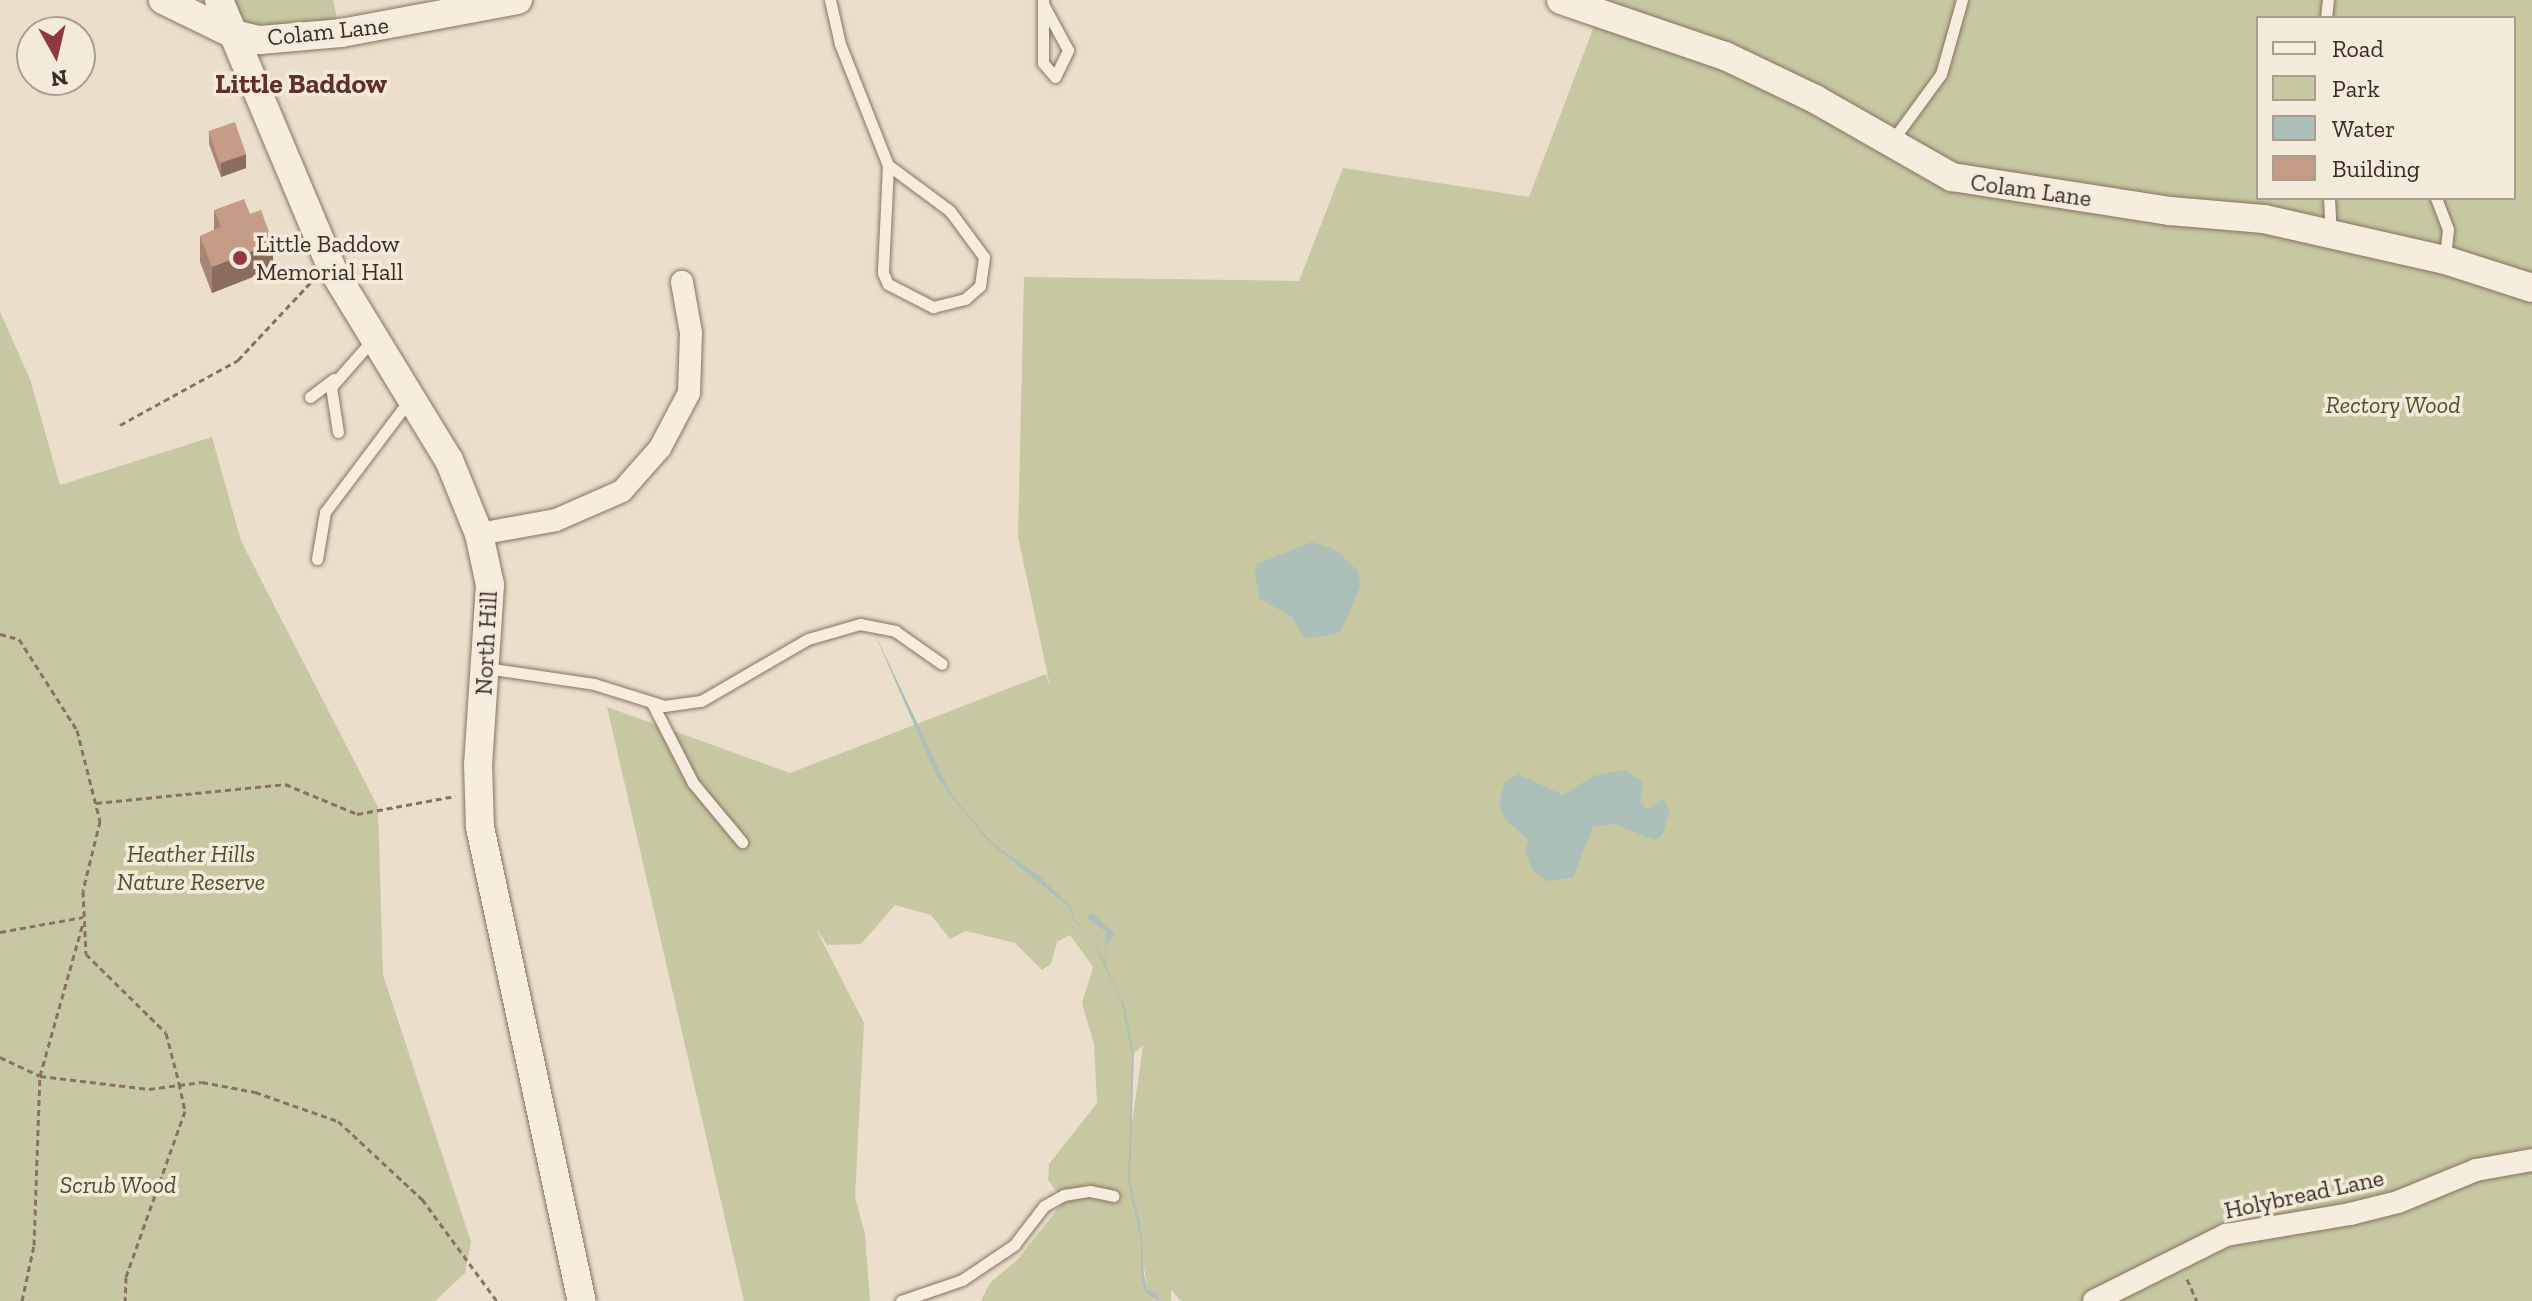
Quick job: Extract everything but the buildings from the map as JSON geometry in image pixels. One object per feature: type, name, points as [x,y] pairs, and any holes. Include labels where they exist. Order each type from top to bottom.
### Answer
[{"type":"street","name":"Colam Lane","points":[[163,0],[198,7],[233,34],[260,40],[341,33],[512,1]]},
{"type":"street","name":"North Hill","points":[[219,0],[331,267],[414,396],[449,460],[479,534],[490,585],[478,792],[489,874],[582,1301]]},
{"type":"street","name":"Colam Lane","points":[[1561,0],[1725,56],[1952,177],[2003,189],[2264,219],[2445,260],[2532,288]]},
{"type":"street","points":[[479,534],[556,520],[622,491],[660,448],[689,393],[691,333],[682,282]]},
{"type":"street","name":"Holybread Lane","points":[[2094,1301],[2226,1235],[2350,1214],[2398,1202],[2476,1170],[2532,1160]]},
{"type":"lane","points":[[830,0],[840,44],[888,165],[883,273],[888,284],[933,307],[965,299],[980,286],[984,257],[950,211],[888,165]]},
{"type":"lane","points":[[1891,142],[1941,74],[1962,0]]},
{"type":"lane","points":[[1043,2],[1068,50],[1055,77],[1043,63],[1043,2]]},
{"type":"lane","points":[[2329,200],[2331,234]]},
{"type":"lane","points":[[2437,200],[2448,229],[2445,260]]},
{"type":"lane","points":[[310,397],[338,377],[374,337]]},
{"type":"lane","points":[[338,377],[329,397],[338,432]]},
{"type":"lane","points":[[317,559],[325,512],[349,474],[414,396]]},
{"type":"lane","points":[[486,668],[594,684],[652,703],[701,701],[808,639],[860,624],[895,631],[942,664]]},
{"type":"lane","points":[[652,703],[693,783],[742,842]]},
{"type":"lane","points":[[901,1301],[962,1280],[1014,1245],[1044,1206],[1064,1195],[1090,1191],[1113,1196]]},
{"type":"path","points":[[120,425],[238,360],[288,304],[331,267]]},
{"type":"path","points":[[0,634],[19,639],[77,730],[100,821],[83,891],[86,954],[166,1033],[185,1111],[126,1277],[125,1301]]},
{"type":"path","points":[[96,803],[285,784],[357,814],[478,792]]},
{"type":"path","points":[[0,932],[84,917]]},
{"type":"path","points":[[22,1301],[34,1245],[40,1076],[84,917]]},
{"type":"path","points":[[0,1057],[40,1076],[149,1089],[179,1083],[255,1092],[338,1121],[422,1199],[497,1301]]},
{"type":"green space","points":[[231,0],[333,0],[338,22],[316,28],[252,26],[239,17]]},
{"type":"green space","name":"Rectory Wood","points":[[1604,0],[2532,0],[2532,1301],[1181,1301],[1171,1290],[1171,1301],[1159,1301],[1158,1293],[1148,1292],[1141,1249],[1146,1294],[1158,1301],[981,1301],[990,1283],[1018,1259],[1064,1201],[1048,1180],[1049,1164],[1097,1103],[1094,1044],[1082,1003],[1093,967],[1070,935],[1057,942],[1051,964],[1042,970],[1015,943],[966,931],[950,939],[931,915],[895,905],[861,944],[827,945],[815,927],[864,1023],[855,1197],[865,1234],[870,1301],[744,1301],[607,707],[790,773],[1046,674],[1050,686],[1018,537],[1024,277],[1299,281],[1343,168],[1529,197]],"holes":[[[1132,1045],[1134,1053],[1143,1046],[1132,1123]]]},
{"type":"green space","name":"Heather Hills Nature Reserve","points":[[0,312],[30,379],[60,485],[212,437],[241,541],[378,807],[383,975],[471,1242],[465,1273],[435,1301],[0,1301]]},
{"type":"water","points":[[1312,542],[1336,550],[1357,570],[1361,585],[1342,629],[1335,635],[1305,638],[1291,616],[1260,599],[1255,574],[1257,564]]},
{"type":"water","points":[[873,630],[951,794],[991,842],[1039,876],[1070,906],[1075,920],[1091,937],[1074,921],[1069,907],[989,842],[950,795],[936,775]]},
{"type":"water","points":[[1624,770],[1643,782],[1640,801],[1647,810],[1663,799],[1670,810],[1662,836],[1655,840],[1614,824],[1593,827],[1573,878],[1547,881],[1533,871],[1525,852],[1528,840],[1505,819],[1499,804],[1504,783],[1518,774],[1563,795],[1593,776]]},
{"type":"water","points":[[1093,913],[1115,934],[1106,946],[1107,968],[1125,1008],[1134,1053],[1130,1181],[1141,1228],[1144,1275],[1148,1291],[1158,1293],[1159,1301],[1146,1294],[1141,1276],[1141,1241],[1128,1181],[1132,1053],[1121,1001],[1091,937],[1105,962],[1106,932],[1086,917]]},
{"type":"place","name":"Little Baddow Memorial Hall","points":[[240,258]]},
{"type":"district","name":"Little Baddow","points":[[301,84]]},
{"type":"park label","name":"Scrub Wood","points":[[118,1185]]}]
